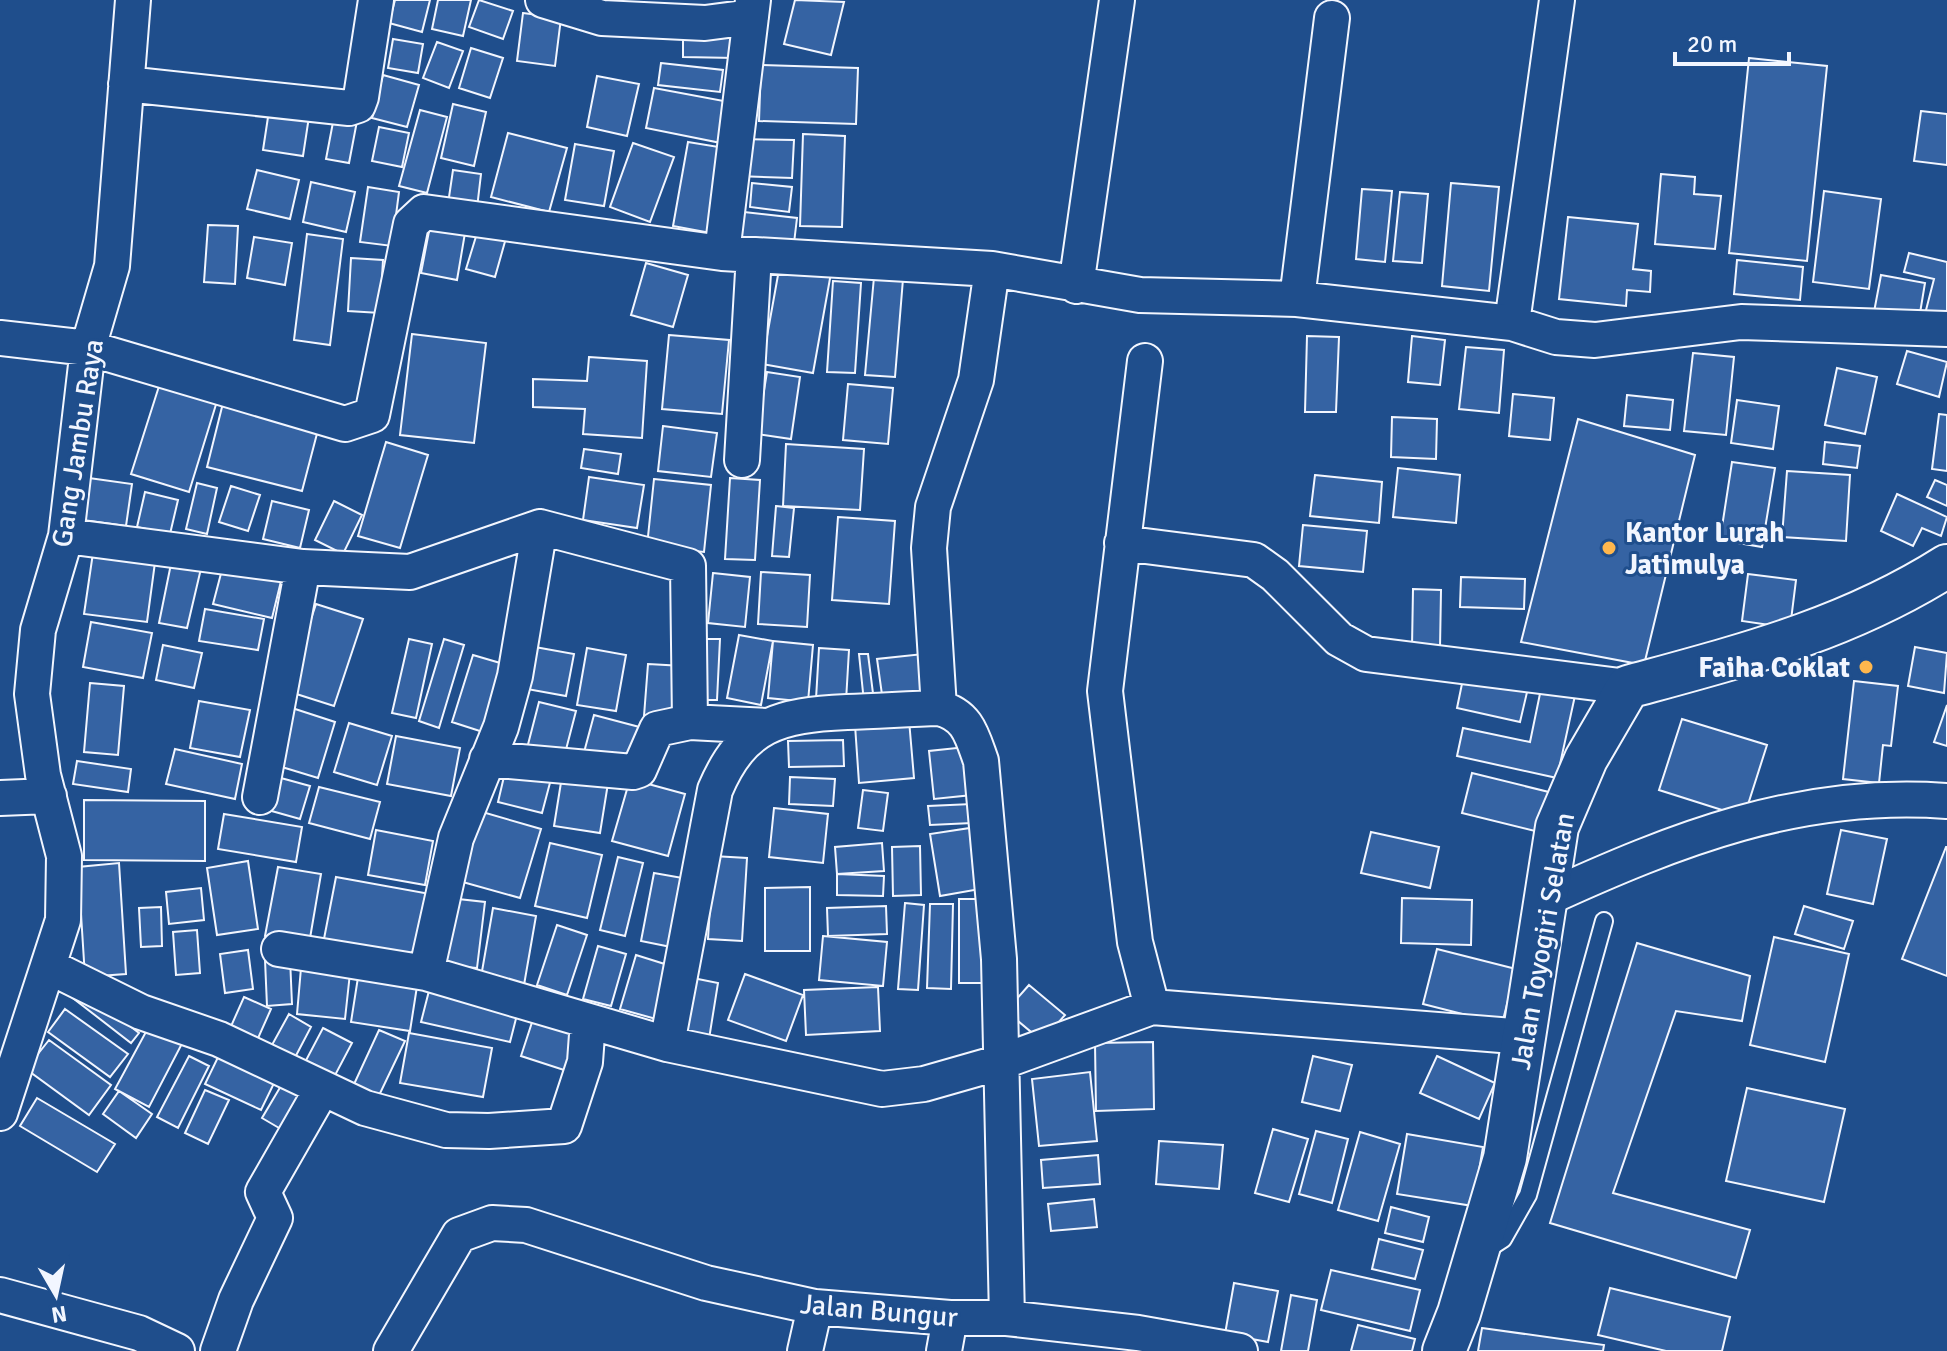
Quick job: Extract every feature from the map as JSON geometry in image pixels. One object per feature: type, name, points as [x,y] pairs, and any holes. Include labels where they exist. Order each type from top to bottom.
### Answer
[{"type":"street","name":"Gang Jambu Raya","points":[[0,1113],[63,920],[64,856],[49,796],[32,694],[38,630],[66,536],[88,348],[112,266],[133,0]]},
{"type":"street","points":[[126,84],[349,108],[358,105],[376,0]]},
{"type":"street","points":[[543,0],[602,18],[705,23],[752,9],[738,254],[742,460]]},
{"type":"street","points":[[1076,286],[1117,0]]},
{"type":"street","points":[[1512,323],[1557,0]]},
{"type":"street","points":[[1297,299],[1332,18]]},
{"type":"street","points":[[0,338],[88,348],[345,424],[372,415],[411,224],[424,212],[738,254],[992,269],[1140,295],[1297,299],[1512,323],[1556,337],[1595,340],[1741,322],[1947,329]]},
{"type":"street","points":[[939,708],[929,548],[933,507],[976,380],[992,269]]},
{"type":"street","points":[[1145,361],[1105,691],[1135,942],[1152,1007]]},
{"type":"street","points":[[66,536],[303,567],[410,572],[540,527],[688,566],[690,722]]},
{"type":"street","points":[[426,973],[456,838],[501,727],[515,676],[540,527]]},
{"type":"street","points":[[1122,543],[1254,560],[1275,575],[1339,639],[1366,654],[1628,687],[1794,641],[1912,588],[1947,566]]},
{"type":"street","points":[[260,797],[303,567]]},
{"type":"street","name":"Jalan Toyogiri Selatan","points":[[1444,1351],[1477,1255],[1505,1158],[1557,827],[1570,790],[1628,687]]},
{"type":"street","points":[[487,759],[633,772],[643,762],[652,733],[690,722],[766,726],[801,714],[939,708],[960,716],[970,730],[981,761],[999,959],[1007,1318]]},
{"type":"street","points":[[667,1044],[715,790],[727,761],[766,726]]},
{"type":"street","points":[[0,798],[49,796]]},
{"type":"street","points":[[1545,899],[1648,851],[1759,817],[1817,804],[1947,801]]},
{"type":"street","points":[[279,949],[426,973],[667,1044],[882,1089],[924,1084],[1001,1062],[1152,1007],[1526,1037]]},
{"type":"street","points":[[48,966],[141,1012],[219,1039],[365,1108],[446,1130],[560,1128],[568,1119],[585,1062],[588,1021]]},
{"type":"street","points":[[218,1351],[236,1300],[275,1218],[263,1192],[322,1089]]},
{"type":"street","name":"Jalan Bungur","points":[[391,1351],[459,1235],[492,1223],[526,1225],[706,1283],[947,1335],[1007,1318],[1138,1333],[1240,1351]]},
{"type":"street","points":[[0,1295],[139,1333],[177,1351]]},
{"type":"street","points":[[805,1351],[815,1307]]},
{"type":"lane","points":[[1477,1255],[1503,1239],[1528,1195],[1604,921]]},
{"type":"building","points":[[395,0],[430,0],[422,32],[389,23]]},
{"type":"building","points":[[438,0],[471,0],[463,36],[432,29]]},
{"type":"building","points":[[479,0],[513,11],[503,39],[469,27]]},
{"type":"building","points":[[795,0],[844,2],[831,55],[784,44]]},
{"type":"building","points":[[523,13],[561,18],[555,66],[517,61]]},
{"type":"building","points":[[683,33],[735,34],[735,58],[683,57]]},
{"type":"building","points":[[393,39],[423,44],[418,73],[388,68]]},
{"type":"building","points":[[437,42],[463,51],[449,88],[423,78]]},
{"type":"building","points":[[471,48],[503,58],[490,98],[459,88]]},
{"type":"building","points":[[1749,58],[1827,66],[1807,261],[1729,253]]},
{"type":"building","points":[[661,63],[723,70],[720,92],[658,85]]},
{"type":"building","points":[[761,65],[858,68],[856,124],[759,121]]},
{"type":"building","points":[[383,75],[419,85],[407,127],[372,118]]},
{"type":"building","points":[[597,76],[639,84],[627,136],[587,127]]},
{"type":"building","points":[[654,88],[729,102],[721,143],[646,128]]},
{"type":"building","points":[[270,104],[310,110],[303,156],[263,150]]},
{"type":"building","points":[[453,104],[486,112],[474,166],[441,158]]},
{"type":"building","points":[[420,110],[447,117],[427,193],[399,186]]},
{"type":"building","points":[[1921,111],[1947,114],[1947,165],[1914,161]]},
{"type":"building","points":[[334,117],[357,121],[349,163],[326,159]]},
{"type":"building","points":[[379,127],[409,133],[402,167],[372,161]]},
{"type":"building","points":[[508,133],[567,148],[549,212],[491,197]]},
{"type":"building","points":[[803,134],[845,136],[842,227],[800,226]]},
{"type":"building","points":[[737,139],[794,140],[792,178],[736,176]]},
{"type":"building","points":[[688,142],[731,149],[716,234],[673,226]]},
{"type":"building","points":[[633,143],[674,157],[650,222],[610,207]]},
{"type":"building","points":[[575,144],[614,151],[604,206],[565,200]]},
{"type":"building","points":[[257,170],[299,180],[290,219],[247,209]]},
{"type":"building","points":[[453,170],[481,174],[477,208],[448,204]]},
{"type":"building","points":[[1661,174],[1695,177],[1694,194],[1721,196],[1715,249],[1655,244]]},
{"type":"building","points":[[311,182],[355,192],[346,232],[303,222]]},
{"type":"building","points":[[752,183],[792,187],[789,212],[750,207]]},
{"type":"building","points":[[1451,183],[1499,187],[1489,291],[1442,286]]},
{"type":"building","points":[[368,187],[399,192],[392,246],[360,242]]},
{"type":"building","points":[[1362,189],[1392,191],[1385,262],[1356,259]]},
{"type":"building","points":[[1824,191],[1881,199],[1869,289],[1813,282]]},
{"type":"building","points":[[1400,192],[1428,194],[1422,263],[1393,261]]},
{"type":"building","points":[[735,211],[797,218],[794,243],[732,237]]},
{"type":"building","points":[[1568,217],[1638,224],[1633,269],[1651,271],[1650,292],[1627,290],[1626,306],[1559,299]]},
{"type":"building","points":[[208,225],[238,226],[235,284],[204,282]]},
{"type":"building","points":[[430,226],[465,233],[457,280],[421,273]]},
{"type":"building","points":[[478,230],[506,238],[495,277],[466,269]]},
{"type":"building","points":[[307,234],[343,239],[330,345],[294,340]]},
{"type":"building","points":[[254,237],[292,243],[285,285],[247,278]]},
{"type":"building","points":[[1909,253],[1947,262],[1947,319],[1925,314],[1934,279],[1904,272]]},
{"type":"building","points":[[351,258],[383,260],[380,313],[348,311]]},
{"type":"building","points":[[1737,260],[1803,267],[1800,300],[1734,294]]},
{"type":"building","points":[[646,263],[688,275],[673,327],[631,315]]},
{"type":"building","points":[[780,264],[831,273],[813,373],[762,364]]},
{"type":"building","points":[[1881,275],[1925,283],[1919,319],[1874,312]]},
{"type":"building","points":[[874,277],[903,279],[895,377],[865,375]]},
{"type":"building","points":[[833,281],[861,283],[855,373],[827,372]]},
{"type":"building","points":[[412,334],[486,343],[474,443],[400,435]]},
{"type":"building","points":[[669,335],[729,340],[722,414],[662,409]]},
{"type":"building","points":[[1307,336],[1339,337],[1336,412],[1305,412]]},
{"type":"building","points":[[1412,336],[1445,340],[1440,385],[1408,382]]},
{"type":"building","points":[[1466,347],[1504,350],[1499,413],[1459,409]]},
{"type":"building","points":[[1907,351],[1947,362],[1939,397],[1897,384]]},
{"type":"building","points":[[1693,353],[1734,357],[1726,435],[1684,431]]},
{"type":"building","points":[[589,357],[647,361],[642,438],[583,434],[585,409],[533,407],[533,379],[587,381]]},
{"type":"building","points":[[1837,368],[1877,377],[1865,434],[1825,425]]},
{"type":"building","points":[[767,372],[800,377],[791,439],[757,434]]},
{"type":"building","points":[[161,380],[218,398],[189,492],[131,474]]},
{"type":"building","points":[[848,384],[893,388],[888,444],[843,440]]},
{"type":"building","points":[[1513,394],[1554,398],[1550,440],[1509,436]]},
{"type":"building","points":[[1627,395],[1673,400],[1670,430],[1624,426]]},
{"type":"building","points":[[1737,400],[1779,406],[1773,449],[1731,443]]},
{"type":"building","points":[[223,403],[319,426],[302,491],[207,467]]},
{"type":"building","points":[[1939,414],[1947,415],[1947,471],[1932,469]]},
{"type":"building","points":[[1392,417],[1437,419],[1436,459],[1391,457]]},
{"type":"building","name":"Kantor Lurah Jatimulya","points":[[1578,419],[1695,455],[1644,665],[1521,642]]},
{"type":"building","points":[[663,426],[717,433],[711,477],[658,471]]},
{"type":"building","points":[[386,442],[428,455],[400,548],[358,536]]},
{"type":"building","points":[[1825,442],[1860,446],[1857,468],[1823,464]]},
{"type":"building","points":[[786,444],[864,449],[860,510],[783,506]]},
{"type":"building","points":[[584,449],[621,454],[618,474],[581,468]]},
{"type":"building","points":[[1732,462],[1775,468],[1762,547],[1720,540]]},
{"type":"building","points":[[1398,468],[1460,475],[1456,523],[1393,517]]},
{"type":"building","points":[[1787,471],[1850,475],[1846,541],[1782,537]]},
{"type":"building","points":[[1315,475],[1382,482],[1379,523],[1310,516]]},
{"type":"building","points":[[589,477],[644,485],[637,528],[583,520]]},
{"type":"building","points":[[89,478],[132,484],[126,526],[83,520]]},
{"type":"building","points":[[730,478],[760,480],[755,560],[725,559]]},
{"type":"building","points":[[654,479],[711,485],[704,552],[647,546]]},
{"type":"building","points":[[1935,480],[1947,485],[1947,506],[1927,497]]},
{"type":"building","points":[[197,483],[217,488],[207,534],[186,529]]},
{"type":"building","points":[[231,486],[260,495],[248,531],[219,522]]},
{"type":"building","points":[[145,492],[178,500],[170,534],[137,527]]},
{"type":"building","points":[[1897,494],[1947,517],[1941,536],[1922,528],[1913,546],[1881,531]]},
{"type":"building","points":[[272,501],[309,510],[300,548],[263,539]]},
{"type":"building","points":[[334,501],[362,515],[343,554],[315,540]]},
{"type":"building","points":[[776,506],[794,508],[789,557],[772,556]]},
{"type":"building","points":[[838,517],[895,521],[889,604],[832,600]]},
{"type":"building","points":[[1303,525],[1367,531],[1363,572],[1299,566]]},
{"type":"building","points":[[94,546],[156,555],[147,622],[84,614]]},
{"type":"building","points":[[173,554],[203,560],[187,628],[159,623]]},
{"type":"building","points":[[224,562],[282,577],[272,618],[213,604]]},
{"type":"building","points":[[761,572],[810,575],[807,627],[758,624]]},
{"type":"building","points":[[713,573],[750,577],[745,627],[708,623]]},
{"type":"building","points":[[1748,574],[1796,580],[1790,628],[1742,621]]},
{"type":"building","points":[[1461,577],[1525,579],[1524,609],[1460,607]]},
{"type":"building","points":[[1413,589],[1441,590],[1440,648],[1412,647]]},
{"type":"building","points":[[316,604],[363,619],[334,706],[287,691]]},
{"type":"building","points":[[205,609],[264,619],[258,650],[199,641]]},
{"type":"building","points":[[91,622],[152,633],[143,678],[83,667]]},
{"type":"building","points":[[739,635],[773,641],[761,705],[727,698]]},
{"type":"building","points":[[409,639],[432,644],[416,718],[392,713]]},
{"type":"building","points":[[444,639],[464,645],[439,728],[419,721]]},
{"type":"building","points":[[700,639],[720,639],[717,700],[698,700]]},
{"type":"building","points":[[773,641],[813,645],[808,702],[768,698]]},
{"type":"building","points":[[163,645],[202,653],[194,688],[156,680]]},
{"type":"building","points":[[535,647],[574,654],[566,696],[527,689]]},
{"type":"building","points":[[1915,647],[1947,653],[1944,693],[1908,686]]},
{"type":"building","points":[[587,648],[626,655],[616,711],[577,705]]},
{"type":"building","points":[[819,648],[849,650],[846,701],[816,699]]},
{"type":"building","points":[[859,654],[868,654],[874,701],[864,702]]},
{"type":"building","points":[[923,654],[928,696],[883,702],[877,659]]},
{"type":"building","points":[[473,655],[507,665],[486,733],[452,722]]},
{"type":"building","points":[[648,664],[683,666],[680,718],[644,716]]},
{"type":"building","points":[[1464,674],[1528,688],[1520,722],[1457,708]]},
{"type":"building","points":[[1854,681],[1898,686],[1891,746],[1883,745],[1879,783],[1843,779]]},
{"type":"building","points":[[90,683],[124,686],[118,755],[84,752]]},
{"type":"building","points":[[1542,684],[1576,691],[1557,778],[1457,756],[1463,728],[1530,742]]},
{"type":"building","points":[[199,701],[250,710],[240,757],[190,748]]},
{"type":"building","points":[[539,702],[576,711],[562,765],[525,756]]},
{"type":"building","points":[[1947,705],[1947,746],[1934,742]]},
{"type":"building","points":[[289,707],[335,722],[318,778],[272,764]]},
{"type":"building","points":[[594,715],[647,729],[635,770],[583,756]]},
{"type":"building","points":[[1682,719],[1767,745],[1744,817],[1659,790]]},
{"type":"building","points":[[909,720],[914,778],[859,783],[855,725]]},
{"type":"building","points":[[349,723],[392,736],[377,785],[334,772]]},
{"type":"building","points":[[396,736],[460,748],[451,796],[387,784]]},
{"type":"building","points":[[843,740],[844,766],[789,767],[788,741]]},
{"type":"building","points":[[966,747],[972,795],[934,799],[929,751]]},
{"type":"building","points":[[175,749],[242,764],[235,799],[166,784]]},
{"type":"building","points":[[77,761],[131,769],[128,792],[73,784]]},
{"type":"building","points":[[506,768],[551,779],[542,813],[498,802]]},
{"type":"building","points":[[563,770],[609,777],[600,833],[554,826]]},
{"type":"building","points":[[1472,773],[1557,794],[1547,834],[1462,813]]},
{"type":"building","points":[[270,775],[310,786],[300,819],[261,808]]},
{"type":"building","points":[[790,777],[835,779],[833,806],[789,804]]},
{"type":"building","points":[[630,779],[685,794],[668,856],[612,841]]},
{"type":"building","points":[[319,787],[380,802],[370,839],[309,823]]},
{"type":"building","points":[[863,790],[888,793],[883,831],[858,828]]},
{"type":"building","points":[[84,800],[205,801],[205,861],[84,860]]},
{"type":"building","points":[[972,804],[972,823],[930,825],[928,806]]},
{"type":"building","points":[[774,808],[828,814],[823,863],[769,857]]},
{"type":"building","points":[[472,809],[541,829],[520,898],[452,879]]},
{"type":"building","points":[[224,814],[302,827],[296,862],[218,849]]},
{"type":"building","points":[[970,828],[980,889],[940,896],[930,834]]},
{"type":"building","points":[[376,830],[433,841],[425,885],[368,875]]},
{"type":"building","points":[[1841,830],[1887,839],[1873,904],[1827,894]]},
{"type":"building","points":[[1371,832],[1439,847],[1430,888],[1361,873]]},
{"type":"building","points":[[550,843],[602,855],[587,918],[535,906]]},
{"type":"building","points":[[882,843],[884,871],[837,874],[835,847]]},
{"type":"building","points":[[920,846],[921,895],[893,896],[892,847]]},
{"type":"building","points":[[1947,847],[1947,976],[1902,959]]},
{"type":"building","points":[[713,856],[747,858],[742,941],[708,939]]},
{"type":"building","points":[[618,857],[643,863],[625,936],[600,930]]},
{"type":"building","points":[[248,861],[258,929],[217,935],[207,868]]},
{"type":"building","points":[[119,863],[126,974],[85,977],[78,867]]},
{"type":"building","points":[[278,867],[321,874],[309,944],[265,936]]},
{"type":"building","points":[[654,873],[694,880],[681,949],[641,941]]},
{"type":"building","points":[[837,874],[884,876],[883,896],[837,895]]},
{"type":"building","points":[[336,877],[430,894],[417,962],[323,944]]},
{"type":"building","points":[[810,887],[810,951],[765,951],[765,888]]},
{"type":"building","points":[[201,888],[204,920],[169,924],[166,892]]},
{"type":"building","points":[[449,898],[485,902],[477,968],[442,965]]},
{"type":"building","points":[[1402,898],[1472,900],[1471,945],[1401,943]]},
{"type":"building","points":[[959,899],[991,899],[991,983],[959,983]]},
{"type":"building","points":[[905,903],[924,905],[918,990],[898,989]]},
{"type":"building","points":[[930,904],[953,904],[951,989],[927,988]]},
{"type":"building","points":[[886,906],[887,934],[828,936],[827,908]]},
{"type":"building","points":[[1804,906],[1853,921],[1844,949],[1795,934]]},
{"type":"building","points":[[161,907],[162,946],[141,947],[139,908]]},
{"type":"building","points":[[493,908],[536,916],[524,985],[481,977]]},
{"type":"building","points":[[557,925],[587,935],[567,995],[537,985]]},
{"type":"building","points":[[197,930],[200,973],[176,975],[173,932]]},
{"type":"building","points":[[823,936],[887,942],[883,986],[819,980]]},
{"type":"building","points":[[1774,937],[1849,954],[1825,1062],[1750,1045]]},
{"type":"building","points":[[1637,943],[1750,976],[1742,1021],[1676,1011],[1613,1193],[1750,1230],[1736,1278],[1550,1223]]},
{"type":"building","points":[[598,946],[626,954],[611,1006],[583,999]]},
{"type":"building","points":[[1437,949],[1516,969],[1502,1024],[1423,1004]]},
{"type":"building","points":[[248,950],[253,989],[225,993],[220,954]]},
{"type":"building","points":[[636,955],[671,966],[656,1019],[620,1009]]},
{"type":"building","points":[[290,958],[292,1004],[267,1006],[265,960]]},
{"type":"building","points":[[301,968],[350,973],[345,1019],[297,1014]]},
{"type":"building","points":[[359,971],[418,980],[410,1031],[351,1022]]},
{"type":"building","points":[[745,974],[803,995],[786,1041],[728,1020]]},
{"type":"building","points":[[688,977],[718,983],[709,1039],[678,1034]]},
{"type":"building","points":[[73,982],[139,1033],[131,1043],[65,992]]},
{"type":"building","points":[[431,983],[520,1003],[510,1042],[421,1022]]},
{"type":"building","points":[[1029,985],[1065,1015],[1042,1041],[1006,1011]]},
{"type":"building","points":[[878,987],[880,1031],[806,1035],[804,990]]},
{"type":"building","points":[[244,997],[271,1009],[255,1045],[228,1033]]},
{"type":"building","points":[[65,1009],[128,1054],[110,1077],[48,1032]]},
{"type":"building","points":[[536,1010],[583,1025],[567,1071],[521,1056]]},
{"type":"building","points":[[289,1014],[311,1027],[290,1067],[267,1054]]},
{"type":"building","points":[[154,1017],[187,1034],[149,1107],[115,1089]]},
{"type":"building","points":[[323,1028],[352,1043],[332,1081],[303,1066]]},
{"type":"building","points":[[379,1030],[405,1041],[374,1106],[349,1095]]},
{"type":"building","points":[[409,1033],[492,1048],[483,1097],[400,1083]]},
{"type":"building","points":[[49,1040],[111,1085],[89,1115],[26,1069]]},
{"type":"building","points":[[1153,1042],[1154,1109],[1096,1111],[1095,1043]]},
{"type":"building","points":[[221,1051],[277,1077],[261,1110],[205,1084]]},
{"type":"building","points":[[189,1056],[209,1066],[178,1128],[157,1117]]},
{"type":"building","points":[[1313,1056],[1352,1065],[1340,1111],[1302,1102]]},
{"type":"building","points":[[1437,1056],[1495,1083],[1479,1119],[1420,1093]]},
{"type":"building","points":[[1090,1072],[1097,1141],[1039,1146],[1032,1079]]},
{"type":"building","points":[[288,1074],[317,1091],[291,1135],[262,1118]]},
{"type":"building","points":[[1747,1088],[1845,1109],[1824,1202],[1726,1181]]},
{"type":"building","points":[[205,1090],[229,1100],[208,1144],[185,1133]]},
{"type":"building","points":[[119,1091],[152,1114],[136,1138],[103,1114]]},
{"type":"building","points":[[37,1098],[115,1144],[97,1172],[20,1126]]},
{"type":"building","points":[[1273,1129],[1308,1139],[1289,1202],[1255,1193]]},
{"type":"building","points":[[1316,1131],[1348,1139],[1332,1203],[1299,1194]]},
{"type":"building","points":[[1360,1132],[1400,1144],[1378,1221],[1338,1210]]},
{"type":"building","points":[[1407,1134],[1483,1147],[1473,1206],[1397,1194]]},
{"type":"building","points":[[1159,1141],[1223,1145],[1219,1189],[1156,1184]]},
{"type":"building","points":[[1098,1155],[1100,1184],[1043,1188],[1041,1160]]},
{"type":"building","points":[[1094,1199],[1097,1227],[1051,1231],[1048,1204]]},
{"type":"building","points":[[1391,1207],[1429,1217],[1423,1242],[1385,1233]]},
{"type":"building","points":[[1379,1239],[1423,1250],[1415,1279],[1372,1269]]},
{"type":"building","points":[[1331,1270],[1420,1290],[1410,1331],[1321,1310]]},
{"type":"building","points":[[1234,1283],[1278,1291],[1268,1342],[1225,1334]]},
{"type":"building","points":[[1610,1288],[1730,1317],[1722,1351],[1666,1351],[1598,1335]]},
{"type":"building","points":[[1291,1295],[1317,1300],[1308,1351],[1281,1351]]},
{"type":"building","points":[[1358,1325],[1415,1339],[1412,1351],[1351,1351]]},
{"type":"building","points":[[1482,1328],[1604,1345],[1603,1351],[1478,1351]]},
{"type":"place","name":"Kantor Lurah Jatimulya","points":[[1609,548]]},
{"type":"place","name":"Faiha Coklat","points":[[1866,667]]}]
